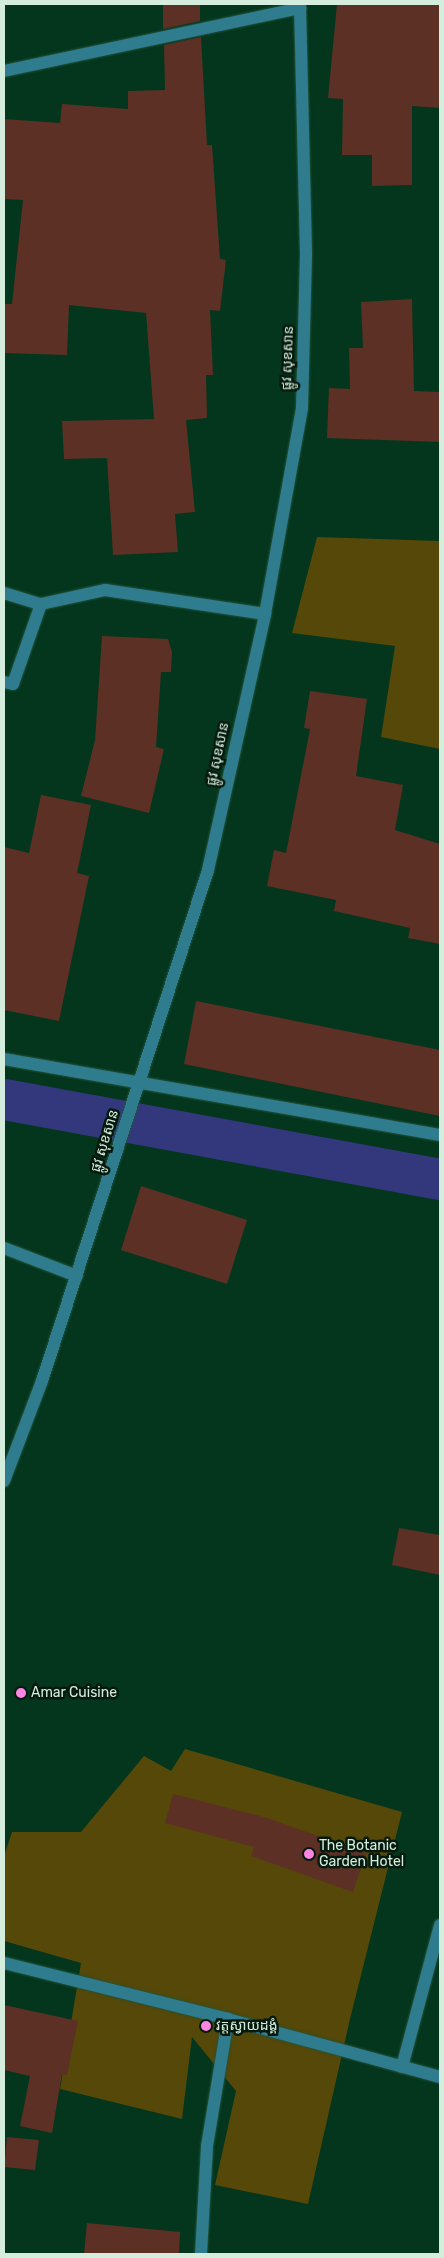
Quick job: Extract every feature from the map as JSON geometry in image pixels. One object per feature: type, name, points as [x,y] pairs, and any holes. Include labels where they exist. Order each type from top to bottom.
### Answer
[{"type":"street","points":[[4,71],[300,6]]},
{"type":"street","name":"ផ្លូវ សុខសាន","points":[[4,1481],[42,1381],[119,1149],[208,870],[265,614],[302,408],[306,252],[300,6]]},
{"type":"street","points":[[4,593],[41,604],[105,590],[265,614]]},
{"type":"street","points":[[4,682],[13,684],[41,604]]},
{"type":"street","points":[[4,1060],[440,1135]]},
{"type":"street","points":[[4,1248],[77,1276]]},
{"type":"street","points":[[402,2066],[440,1925]]},
{"type":"street","points":[[4,1963],[228,2019],[440,2077]]},
{"type":"street","points":[[201,2254],[207,2146],[228,2019]]},
{"type":"shaded area","points":[[317,537],[440,541],[440,749],[381,737],[395,646],[292,633]]},
{"type":"shaded area","points":[[185,1749],[402,1812],[350,2019],[308,2204],[215,2185],[236,2091],[192,2037],[182,2119],[60,2089],[81,1963],[4,1941],[4,1856],[12,1832],[81,1832],[144,1756],[171,1771]]},
{"type":"building","points":[[163,4],[200,4],[200,21],[163,29]]},
{"type":"building","points":[[337,4],[440,4],[440,108],[412,106],[412,185],[372,186],[372,155],[342,155],[343,99],[328,98]]},
{"type":"building","points":[[201,37],[207,145],[212,145],[220,259],[226,260],[220,311],[210,310],[213,375],[206,375],[207,418],[186,420],[195,512],[175,514],[178,552],[113,555],[107,458],[64,459],[62,421],[154,419],[146,313],[69,305],[67,355],[4,353],[4,304],[12,304],[23,200],[4,199],[4,119],[60,123],[62,104],[128,109],[128,91],[165,90],[164,45]]},
{"type":"building","points":[[412,299],[414,391],[440,392],[440,442],[327,438],[329,388],[350,389],[349,348],[363,348],[361,302]]},
{"type":"building","points":[[102,636],[168,639],[172,652],[171,672],[161,672],[156,747],[164,749],[149,813],[81,796],[95,740]]},
{"type":"building","points":[[310,691],[367,699],[356,776],[403,785],[395,830],[440,844],[440,944],[408,938],[410,928],[334,911],[336,900],[267,886],[274,850],[286,853],[310,729],[304,728]]},
{"type":"building","points":[[41,795],[91,805],[77,873],[89,876],[59,1021],[4,1010],[4,847],[29,853]]},
{"type":"building","points":[[196,1001],[440,1050],[440,1116],[184,1064]]},
{"type":"building","points":[[141,1186],[247,1220],[227,1284],[121,1250]]},
{"type":"building","points":[[399,1528],[440,1535],[440,1575],[392,1565]]},
{"type":"building","name":"The Botanic Garden Hotel","points":[[173,1794],[264,1817],[366,1853],[353,1892],[251,1856],[254,1847],[165,1823]]},
{"type":"building","points":[[4,2005],[78,2021],[67,2075],[62,2074],[52,2133],[20,2126],[30,2076],[4,2070]]},
{"type":"building","points":[[7,2137],[39,2140],[35,2170],[4,2167]]},
{"type":"building","points":[[87,2223],[180,2232],[179,2254],[84,2254]]},
{"type":"waterway","points":[[4,1099],[440,1179]]},
{"type":"place","name":"Amar Cuisine","points":[[21,1693]]},
{"type":"place","name":"The Botanic Garden Hotel","points":[[309,1854]]},
{"type":"place","name":"វត្តស្វាយដង្គំ","points":[[206,2026]]}]
